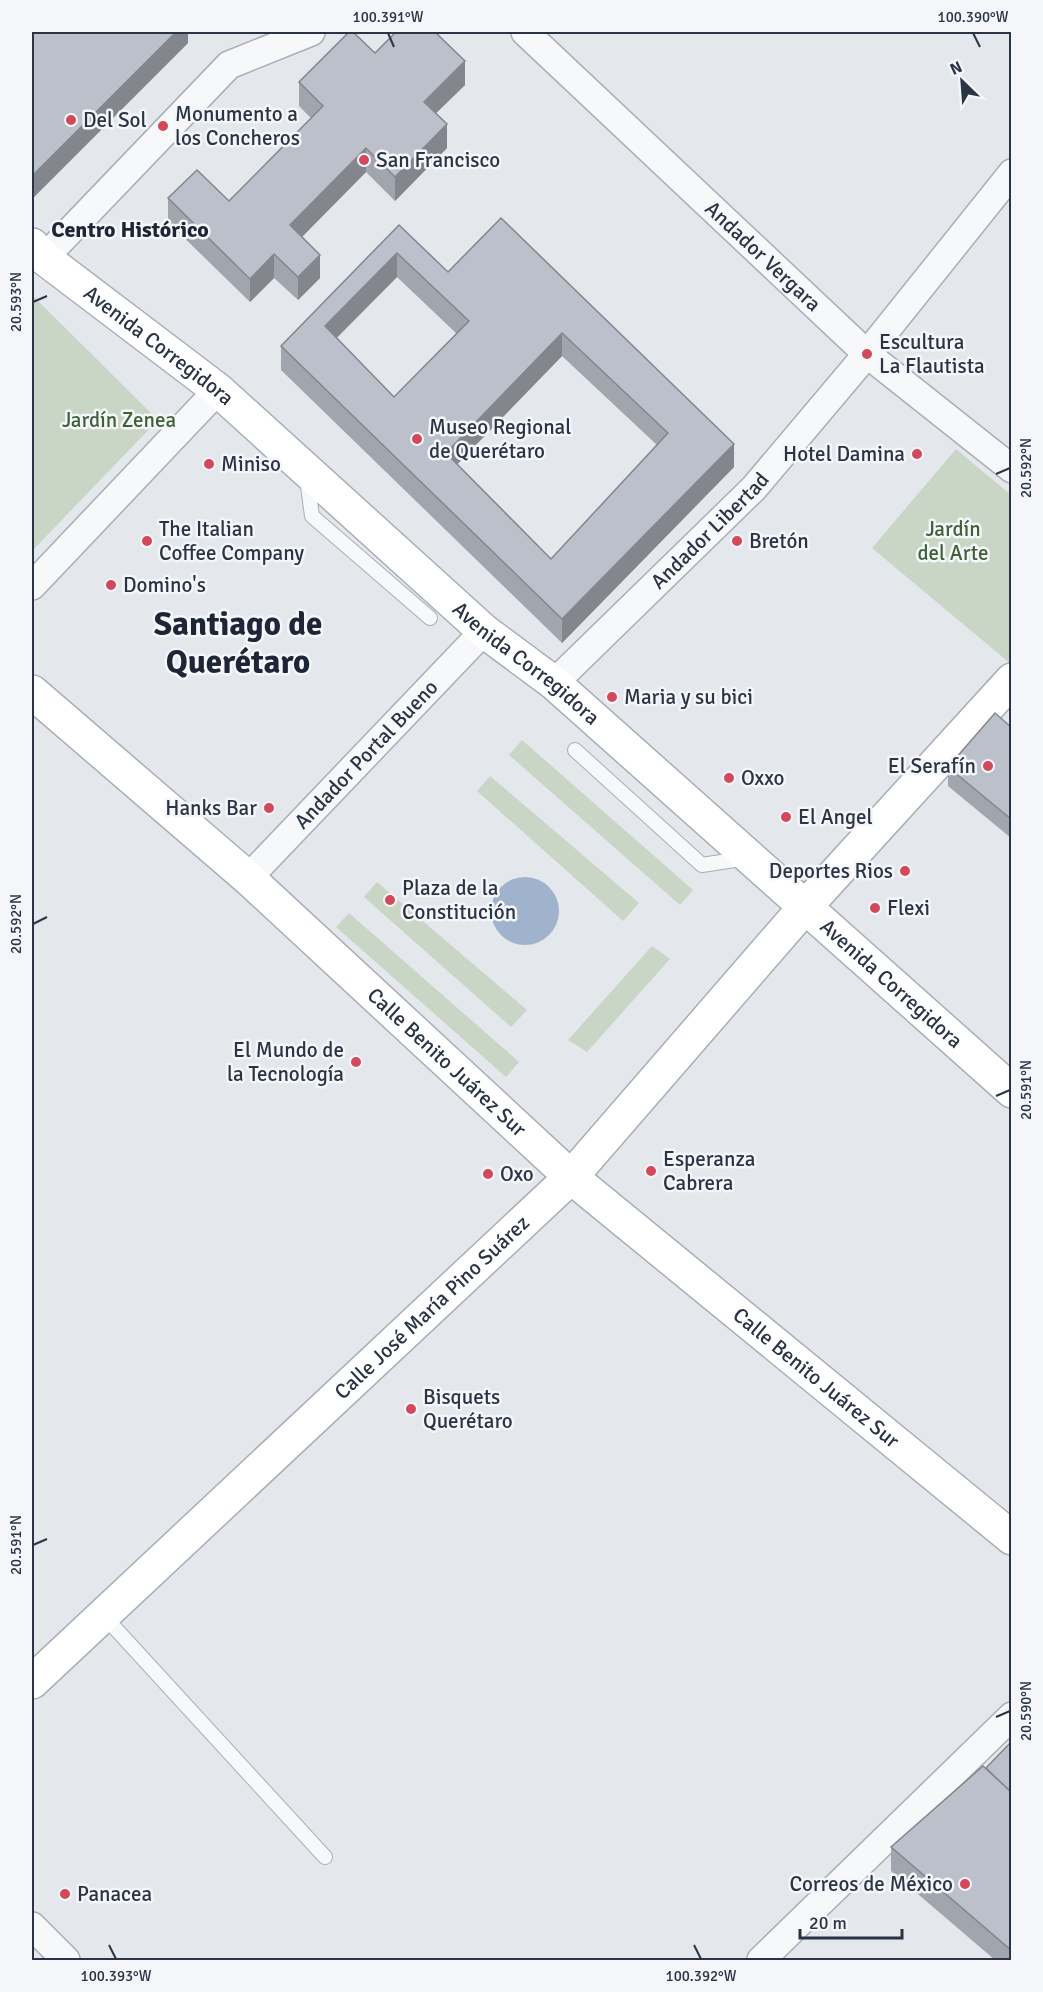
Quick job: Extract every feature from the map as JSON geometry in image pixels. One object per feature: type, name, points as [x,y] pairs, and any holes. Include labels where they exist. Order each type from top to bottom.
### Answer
[{"type":"main road","name":"Avenida Corregidora","points":[[38,252],[218,390],[484,631],[554,683],[1011,1091]]},
{"type":"main road","name":"Calle José María Pino Suárez","points":[[32,1682],[571,1177],[805,907],[1011,680]]},
{"type":"main road","name":"Calle Benito Juárez Sur","points":[[32,692],[248,878],[571,1177],[1011,1538]]},
{"type":"street","points":[[38,252],[229,65],[311,32]]},
{"type":"street","name":"Andador Vergara","points":[[525,32],[867,354],[1011,469]]},
{"type":"street","name":"Andador Libertad","points":[[554,683],[754,488],[867,354],[1011,173]]},
{"type":"street","points":[[32,586],[218,390]]},
{"type":"street","name":"Andador Portal Bueno","points":[[248,878],[484,631]]},
{"type":"street","points":[[761,1960],[1011,1716]]},
{"type":"street","points":[[32,1926],[66,1960]]},
{"type":"lane","points":[[305,467],[312,516],[430,618]]},
{"type":"lane","points":[[575,750],[702,865],[749,858]]},
{"type":"lane","points":[[103,1615],[324,1857]]},
{"type":"green space","name":"Jardín Zenea","points":[[32,295],[158,420],[32,551]]},
{"type":"green space","name":"Jardín del Arte","points":[[956,449],[1011,495],[1011,664],[872,548]]},
{"type":"green space","points":[[522,740],[693,890],[680,905],[509,755]]},
{"type":"green space","points":[[490,776],[639,903],[623,921],[477,791]]},
{"type":"green space","points":[[377,882],[527,1010],[511,1027],[364,897]]},
{"type":"green space","points":[[349,913],[519,1062],[506,1077],[336,927]]},
{"type":"green space","points":[[652,946],[670,959],[587,1052],[568,1040]]},
{"type":"water","points":[[525,877],[538,880],[549,887],[556,898],[559,911],[556,924],[549,935],[538,942],[525,945],[512,942],[501,935],[494,924],[491,911],[494,898],[501,887],[512,880]]},
{"type":"building","name":"Del Sol","points":[[32,32],[176,32],[33,175]]},
{"type":"building","name":"San Francisco","points":[[349,32],[353,32],[375,53],[396,32],[435,32],[465,61],[424,102],[447,124],[395,177],[366,148],[290,225],[320,255],[298,277],[274,254],[250,279],[168,198],[197,170],[229,201],[323,106],[299,82]]},
{"type":"building","name":"Museo Regional de Querétaro","points":[[501,218],[734,444],[562,619],[281,346],[399,225],[448,272]],"holes":[[[397,253],[469,321],[394,397],[325,326]],[[562,333],[668,433],[551,559],[446,453]]]},
{"type":"building","name":"El Serafín","points":[[995,713],[1011,727],[1011,819],[948,767]]},
{"type":"building","points":[[1011,1742],[1011,1792],[986,1768]]},
{"type":"building","points":[[983,1766],[1011,1792],[1011,1950],[891,1847]]},
{"type":"place","name":"Del Sol","points":[[71,120]]},
{"type":"place","name":"Monumento a los Concheros","points":[[163,126]]},
{"type":"place","name":"San Francisco","points":[[364,160]]},
{"type":"place","name":"Escultura La Flautista","points":[[867,354]]},
{"type":"place","name":"Museo Regional de Querétaro","points":[[417,439]]},
{"type":"place","name":"Hotel Damina","points":[[917,454]]},
{"type":"place","name":"Miniso","points":[[209,464]]},
{"type":"place","name":"The Italian Coffee Company","points":[[147,541]]},
{"type":"place","name":"Bretón","points":[[737,541]]},
{"type":"place","name":"Domino's","points":[[111,585]]},
{"type":"place","name":"Maria y su bici","points":[[612,697]]},
{"type":"place","name":"El Serafín","points":[[988,766]]},
{"type":"place","name":"Oxxo","points":[[729,778]]},
{"type":"place","name":"Hanks Bar","points":[[269,808]]},
{"type":"place","name":"El Angel","points":[[786,817]]},
{"type":"place","name":"Deportes Rios","points":[[905,871]]},
{"type":"place","name":"Plaza de la Constitución","points":[[390,900]]},
{"type":"place","name":"Flexi","points":[[875,908]]},
{"type":"place","name":"El Mundo de la Tecnología","points":[[356,1062]]},
{"type":"place","name":"Esperanza Cabrera","points":[[651,1171]]},
{"type":"place","name":"Oxo","points":[[488,1174]]},
{"type":"place","name":"Bisquets Querétaro","points":[[411,1409]]},
{"type":"place","name":"Correos de México","points":[[965,1884]]},
{"type":"place","name":"Panacea","points":[[65,1894]]},
{"type":"district","name":"Centro Histórico","points":[[130,229]]},
{"type":"district","name":"Santiago de Querétaro","points":[[238,642]]}]
